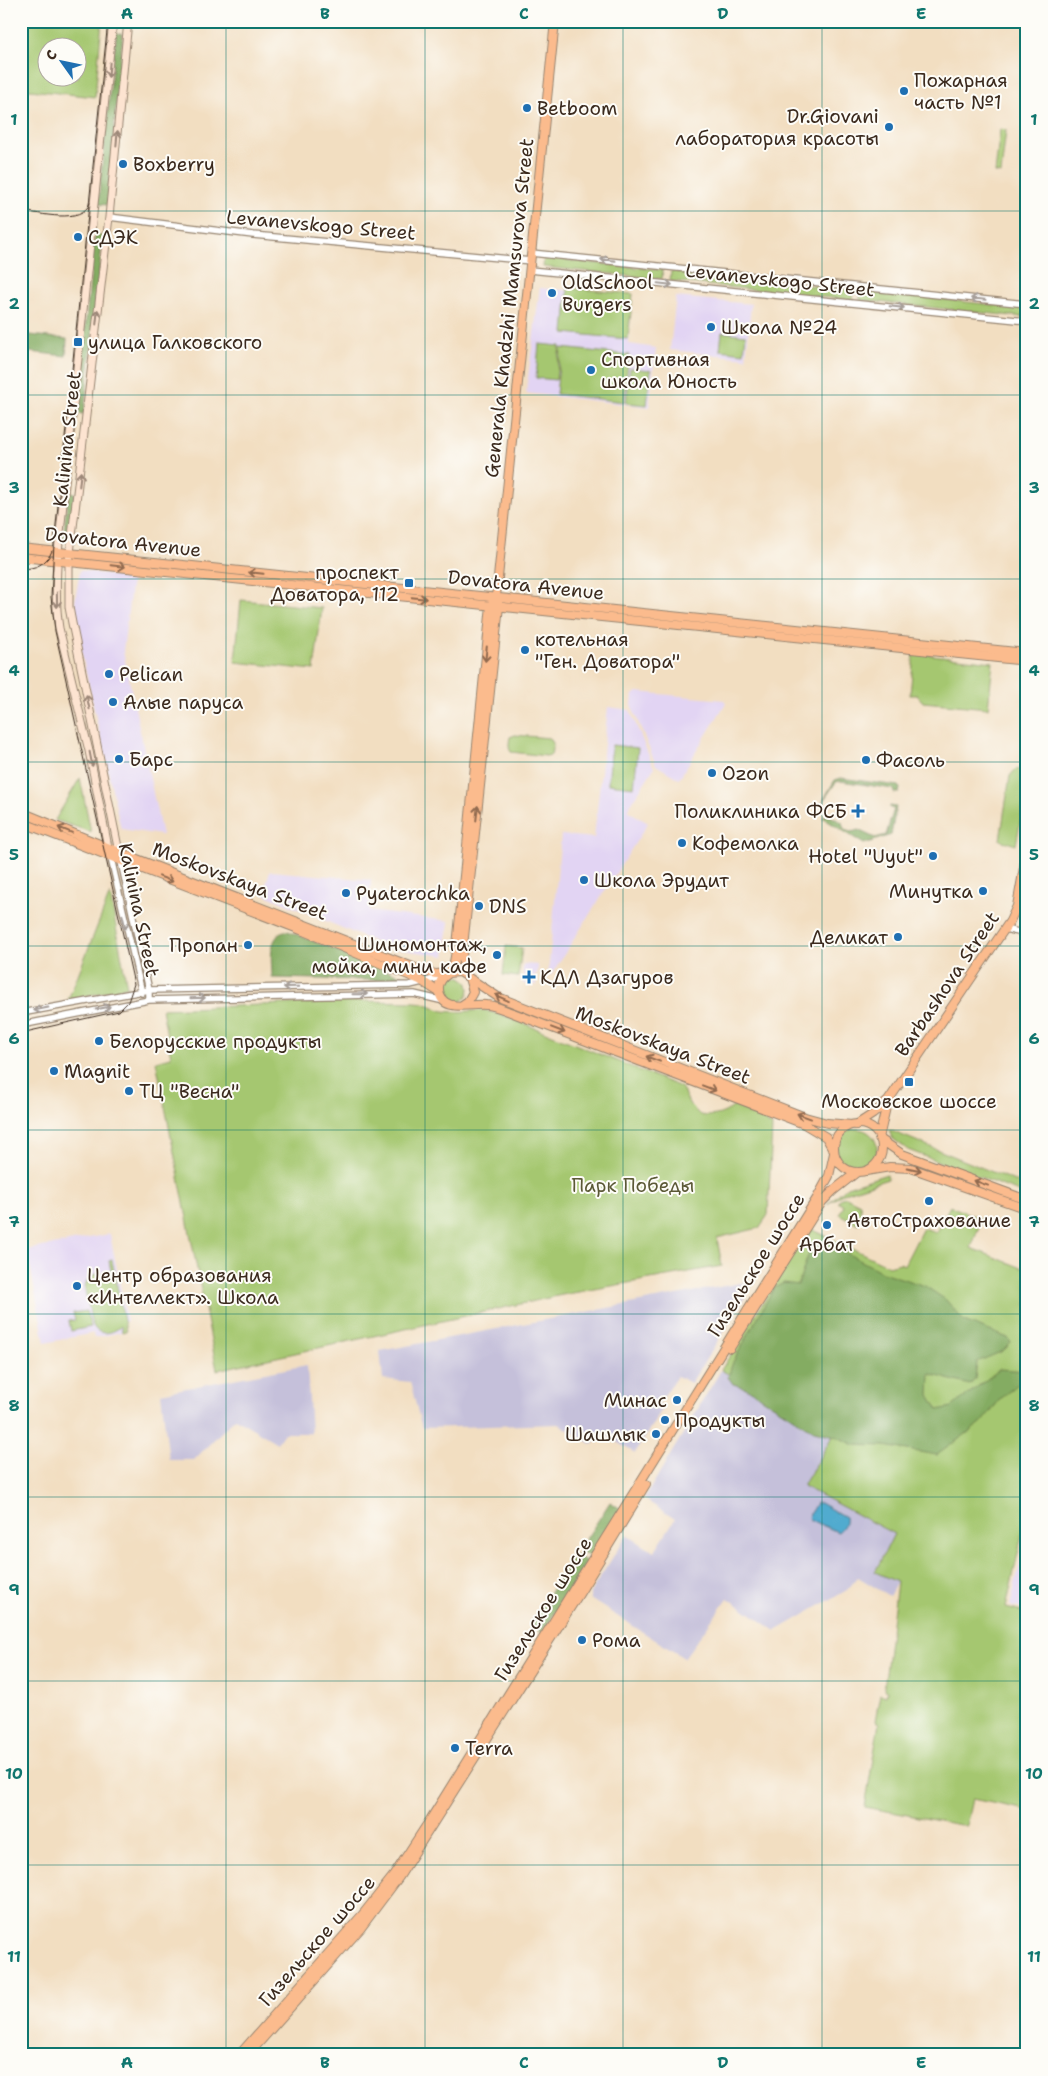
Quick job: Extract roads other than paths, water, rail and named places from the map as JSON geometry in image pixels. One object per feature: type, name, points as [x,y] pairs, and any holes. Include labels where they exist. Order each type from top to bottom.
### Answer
[{"type":"main road","name":"Kalinina Street","points":[[108,847],[89,751],[59,628],[57,613],[57,560],[113,21]]},
{"type":"main road","name":"Kalinina Street","points":[[120,852],[69,607],[70,558],[109,217],[128,21]]},
{"type":"main road","name":"Generala Khadzhi Mamsurova Street","points":[[467,976],[462,956],[495,605],[555,21]]},
{"type":"main road","name":"Dovatora Avenue","points":[[21,548],[58,552],[70,558],[495,605],[1027,660]]},
{"type":"main road","name":"Dovatora Avenue","points":[[21,557],[57,560],[70,558],[496,597],[1027,653]]},
{"type":"main road","name":"Generala Khadzhi Mamsurova Street","points":[[446,975],[454,962],[457,946],[487,689]]},
{"type":"main road","name":"Moskovskaya Street","points":[[21,812],[423,971],[446,975],[454,972],[467,976],[498,997],[643,1055],[818,1121],[854,1125]]},
{"type":"main road","name":"Moskovskaya Street","points":[[21,822],[301,930],[423,982],[439,992]]},
{"type":"main road","name":"Barbashova Street","points":[[854,1125],[873,1114],[888,1101],[1005,929],[1017,906],[1027,850]]},
{"type":"main road","points":[[444,1002],[439,992],[439,986],[446,975]]},
{"type":"main road","points":[[461,1005],[468,1001],[473,992],[473,987],[467,976]]},
{"type":"main road","name":"Moskovskaya Street","points":[[444,1002],[452,1006],[495,1006],[794,1121],[822,1134],[830,1142],[834,1152]]},
{"type":"main road","name":"Barbashova Street","points":[[879,1139],[888,1101]]},
{"type":"main road","points":[[1027,1200],[902,1154],[879,1139],[868,1127],[854,1125],[839,1133],[834,1144],[834,1152],[841,1166],[847,1170],[857,1172],[890,1167],[911,1168],[1027,1210]]},
{"type":"main road","points":[[866,1171],[879,1160],[881,1150],[879,1139]]},
{"type":"main road","name":"Гизельское шоссе","points":[[248,2055],[360,1929],[399,1877],[580,1594],[821,1191],[829,1176],[834,1152]]},
{"type":"main road","name":"Гизельское шоссе","points":[[239,2055],[354,1925],[394,1874],[822,1202],[857,1172]]},
{"type":"street","name":"Levanevskogo Street","points":[[109,217],[253,235],[531,257],[1027,304]]},
{"type":"street","name":"Levanevskogo Street","points":[[530,270],[1027,321]]},
{"type":"street","name":"Kalinina Street","points":[[108,847],[140,991],[149,1000]]},
{"type":"street","name":"Kalinina Street","points":[[120,852],[149,990],[149,1000]]},
{"type":"street","points":[[1005,929],[1027,934]]},
{"type":"street","points":[[21,1013],[149,990],[410,984],[446,975]]},
{"type":"street","points":[[21,1024],[149,1000],[414,994],[444,1002]]},
{"type":"water","points":[[816,1503],[820,1503],[845,1517],[844,1525],[838,1532],[810,1520],[808,1517]]},
{"type":"tram line","points":[[21,1033],[119,1011],[128,1002],[134,984],[55,631],[51,597],[54,544],[108,21]]},
{"type":"tram line","points":[[21,211],[70,216],[86,210],[90,203]]},
{"type":"tram line","points":[[21,569],[40,565],[50,556],[52,551]]},
{"type":"place","name":"Пожарная часть №1","points":[[904,91]]},
{"type":"place","name":"Betboom","points":[[527,108]]},
{"type":"place","name":"Dr.Giovani лаборатория красоты","points":[[889,127]]},
{"type":"place","name":"Boxberry","points":[[123,164]]},
{"type":"place","name":"СДЭК","points":[[78,237]]},
{"type":"place","name":"OldSchool Burgers","points":[[552,293]]},
{"type":"place","name":"Школа №24","points":[[711,327]]},
{"type":"place","name":"улица Галковского","points":[[78,342]]},
{"type":"place","name":"Спортивная школа Юность","points":[[591,370]]},
{"type":"place","name":"проспект Доватора, 112","points":[[409,583]]},
{"type":"place","name":"котельная \"Ген. Доватора\"","points":[[525,650]]},
{"type":"place","name":"Pelican","points":[[109,674]]},
{"type":"place","name":"Алые паруса","points":[[113,702]]},
{"type":"place","name":"Барс","points":[[119,759]]},
{"type":"place","name":"Фасоль","points":[[866,760]]},
{"type":"place","name":"Ozon","points":[[712,773]]},
{"type":"place","name":"Поликлиника ФСБ","points":[[858,811]]},
{"type":"place","name":"Кофемолка","points":[[682,843]]},
{"type":"place","name":"Hotel \"Uyut\"","points":[[933,856]]},
{"type":"place","name":"Школа Эрудит","points":[[584,880]]},
{"type":"place","name":"Минутка","points":[[983,891]]},
{"type":"place","name":"Pyaterochka","points":[[346,893]]},
{"type":"place","name":"DNS","points":[[479,906]]},
{"type":"place","name":"Деликат","points":[[898,937]]},
{"type":"place","name":"Пропан","points":[[248,945]]},
{"type":"place","name":"Шиномонтаж, мойка, мини кафе","points":[[497,955]]},
{"type":"place","name":"КДЛ Дзагуров","points":[[529,977]]},
{"type":"place","name":"Белорусские продукты","points":[[99,1041]]},
{"type":"place","name":"Magnit","points":[[54,1071]]},
{"type":"place","name":"Московское шоссе","points":[[909,1082]]},
{"type":"place","name":"ТЦ \"Весна\"","points":[[129,1091]]},
{"type":"place","name":"АвтоСтрахование","points":[[929,1201]]},
{"type":"place","name":"Арбат","points":[[827,1225]]},
{"type":"place","name":"Центр образования «Интеллект». Школа","points":[[77,1286]]},
{"type":"place","name":"Минас","points":[[677,1400]]},
{"type":"place","name":"Продукты","points":[[665,1420]]},
{"type":"place","name":"Шашлык","points":[[656,1434]]},
{"type":"place","name":"Рома","points":[[582,1640]]},
{"type":"place","name":"Terra","points":[[455,1748]]},
{"type":"park label","name":"Парк Победы","points":[[633,1185]]}]
